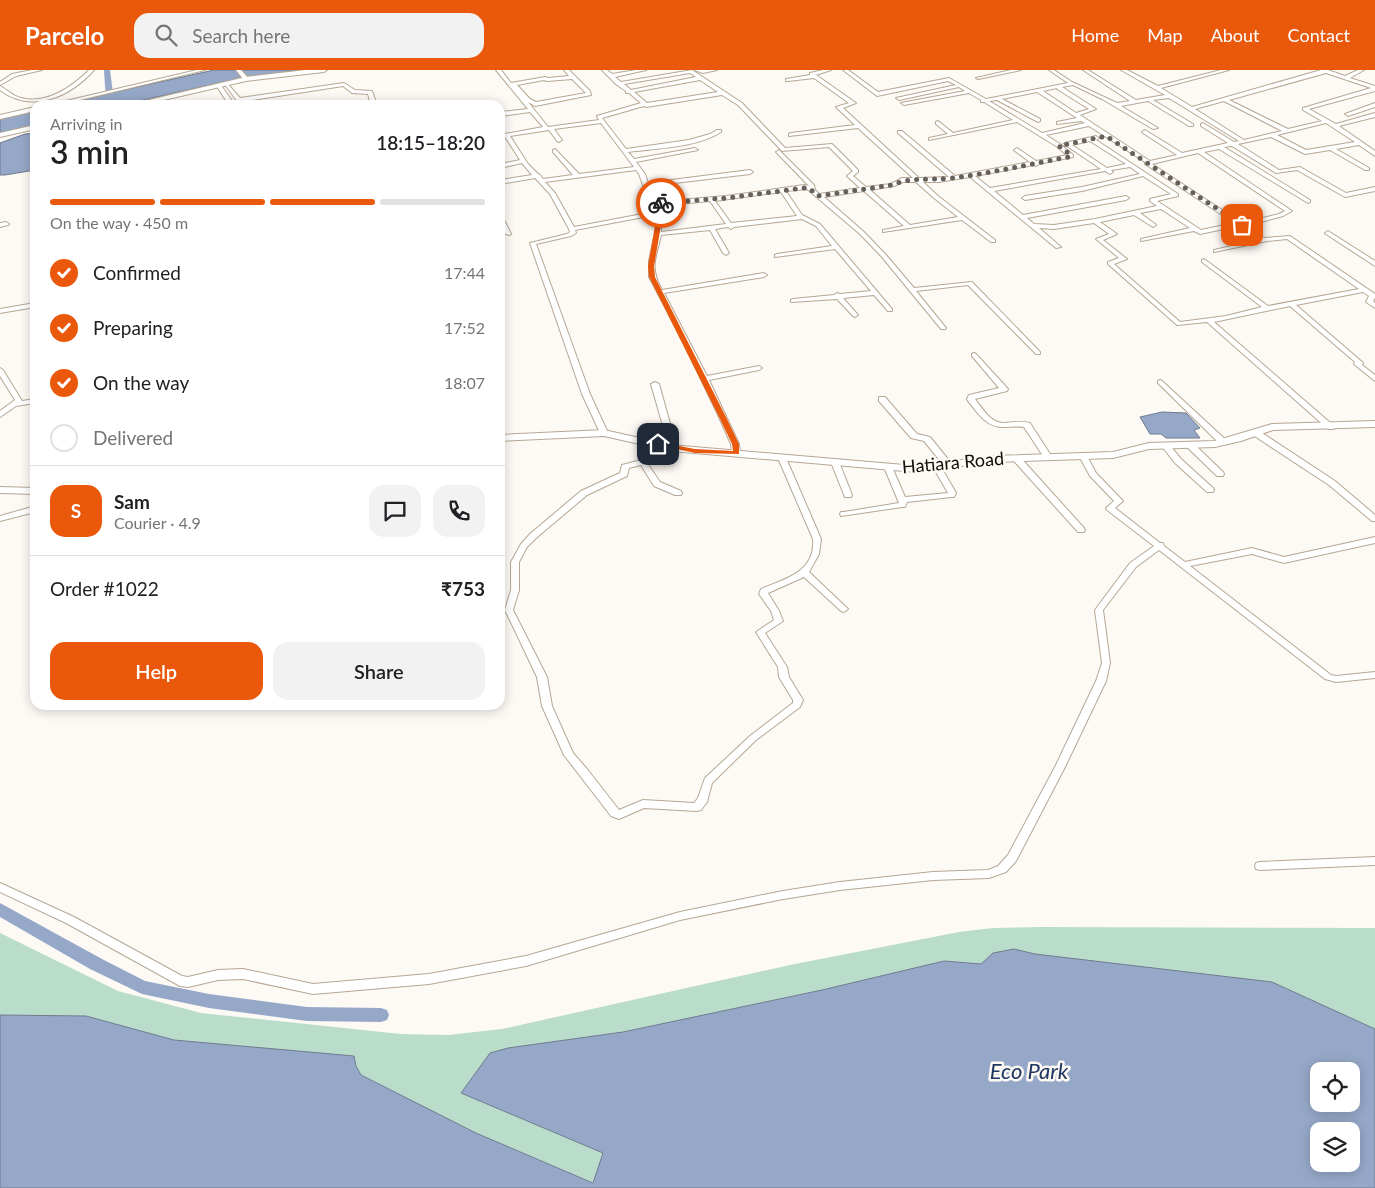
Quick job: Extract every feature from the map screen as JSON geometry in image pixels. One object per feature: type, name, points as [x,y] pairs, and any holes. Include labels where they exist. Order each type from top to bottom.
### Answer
[{"type":"street","points":[[0,75],[40,70]]},
{"type":"street","points":[[42,100],[58,95],[76,85],[92,70]]},
{"type":"street","points":[[74,100],[203,70]]},
{"type":"street","points":[[238,70],[245,77]]},
{"type":"street","points":[[154,100],[245,77],[324,70]]},
{"type":"street","points":[[498,70],[559,140]]},
{"type":"street","points":[[539,70],[545,78]]},
{"type":"street","points":[[566,70],[573,77],[588,94],[537,104],[532,103],[513,84],[545,78],[547,80],[573,77]]},
{"type":"street","points":[[601,70],[644,104]]},
{"type":"street","points":[[610,76],[644,70]]},
{"type":"street","points":[[619,84],[689,70],[740,104],[784,150],[830,145],[856,171],[850,176],[909,227]]},
{"type":"street","points":[[696,70],[704,72],[715,70]]},
{"type":"street","points":[[814,76],[812,74],[829,70]]},
{"type":"street","points":[[820,196],[892,185],[902,180],[954,178],[1072,156],[1059,146],[948,79],[877,94],[845,70]]},
{"type":"street","points":[[978,78],[1019,70]]},
{"type":"street","points":[[1051,70],[1155,128]]},
{"type":"street","points":[[1085,70],[1134,102]]},
{"type":"street","points":[[1123,70],[1157,88],[1243,141]]},
{"type":"street","points":[[1157,88],[1227,70]]},
{"type":"street","points":[[1345,78],[1362,70]]},
{"type":"street","points":[[1191,109],[1325,71],[1375,88]]},
{"type":"street","points":[[0,84],[10,73]]},
{"type":"street","points":[[788,80],[814,76],[852,103],[839,107],[917,179],[992,241]]},
{"type":"street","points":[[628,92],[700,78]]},
{"type":"street","points":[[226,83],[239,100],[344,84],[353,91],[370,92],[372,100]]},
{"type":"street","points":[[983,101],[1059,88],[1071,85],[1072,83]]},
{"type":"street","points":[[218,85],[229,100]]},
{"type":"street","points":[[898,98],[959,86]]},
{"type":"street","points":[[0,88],[3,95],[21,102],[30,102]]},
{"type":"street","points":[[1059,88],[1093,109],[1075,115]]},
{"type":"street","points":[[1375,88],[1305,109],[1336,126],[1375,154]]},
{"type":"street","points":[[1039,91],[1148,162],[1147,164],[1266,240]]},
{"type":"street","points":[[904,102],[969,92]]},
{"type":"street","points":[[723,93],[644,104],[599,117],[638,168],[647,185],[659,220],[651,272],[659,292],[684,337],[734,442],[736,453]]},
{"type":"street","points":[[1115,105],[1169,96]]},
{"type":"street","points":[[999,99],[1038,120]]},
{"type":"street","points":[[1148,99],[1191,125]]},
{"type":"street","points":[[1226,100],[1287,131]]},
{"type":"street","points":[[1348,114],[1375,105]]},
{"type":"street","points":[[0,117],[30,110]]},
{"type":"street","points":[[505,113],[532,110]]},
{"type":"street","points":[[1336,126],[1375,115]]},
{"type":"street","points":[[1059,123],[1081,119]]},
{"type":"street","points":[[1148,162],[1272,135],[1326,120]]},
{"type":"street","points":[[505,135],[602,121]]},
{"type":"street","points":[[931,139],[1016,121]]},
{"type":"street","points":[[938,123],[952,135]]},
{"type":"street","points":[[1040,135],[1089,124]]},
{"type":"street","points":[[1203,125],[1278,172],[1298,168],[1345,195],[1375,189]]},
{"type":"street","points":[[791,135],[860,126]]},
{"type":"street","points":[[0,135],[30,128]]},
{"type":"street","points":[[624,151],[697,140],[715,134],[719,130]]},
{"type":"street","points":[[900,132],[954,178]]},
{"type":"street","points":[[1145,132],[1181,155]]},
{"type":"street","points":[[1272,135],[1304,152],[1375,145]]},
{"type":"street","points":[[1059,146],[1106,136]]},
{"type":"street","points":[[505,138],[523,161],[543,181],[560,204],[572,229],[573,233],[569,235],[533,243],[586,394],[604,433]]},
{"type":"street","points":[[1091,139],[1176,195],[1149,198],[1194,229],[1204,232],[1241,225],[1281,215],[1289,211],[1199,151]]},
{"type":"street","points":[[1067,144],[1120,179]]},
{"type":"street","points":[[1220,147],[1308,201]]},
{"type":"street","points":[[1331,148],[1367,169]]},
{"type":"street","points":[[632,161],[695,150]]},
{"type":"street","points":[[1016,150],[1036,164]]},
{"type":"street","points":[[555,151],[577,176]]},
{"type":"street","points":[[779,152],[812,186],[812,191]]},
{"type":"street","points":[[1056,160],[1062,164]]},
{"type":"street","points":[[505,165],[523,161]]},
{"type":"street","points":[[989,190],[1132,165]]},
{"type":"street","points":[[543,181],[638,168]]},
{"type":"street","points":[[1068,169],[1073,174]]},
{"type":"street","points":[[647,185],[750,172]]},
{"type":"street","points":[[1025,198],[1082,189],[1145,174]]},
{"type":"street","points":[[972,175],[1058,247]]},
{"type":"street","points":[[505,181],[538,176]]},
{"type":"street","points":[[654,204],[806,188],[816,196],[820,196],[862,233],[943,328]]},
{"type":"street","points":[[782,190],[801,216],[818,225],[890,310]]},
{"type":"street","points":[[1022,217],[1126,198]]},
{"type":"street","points":[[711,199],[731,227]]},
{"type":"street","points":[[1034,226],[1054,227],[1095,221],[1162,207]]},
{"type":"street","points":[[1134,212],[1153,225]]},
{"type":"street","points":[[572,229],[656,213]]},
{"type":"street","points":[[657,234],[731,227],[799,218],[801,216]]},
{"type":"street","points":[[885,231],[963,218]]},
{"type":"street","points":[[1095,221],[1114,234],[1099,239],[1124,259],[1110,263],[1179,324],[1227,318],[1365,290]]},
{"type":"street","points":[[505,228],[508,234]]},
{"type":"street","points":[[712,228],[726,254]]},
{"type":"street","points":[[1143,240],[1194,229]]},
{"type":"street","points":[[1328,233],[1375,264]]},
{"type":"street","points":[[1216,251],[1288,237],[1373,296],[1369,302],[1375,306]]},
{"type":"street","points":[[777,256],[836,247]]},
{"type":"street","points":[[1367,259],[1375,257]]},
{"type":"street","points":[[1204,261],[1268,309]]},
{"type":"street","points":[[659,292],[764,275]]},
{"type":"street","points":[[912,290],[970,284],[1038,353]]},
{"type":"street","points":[[793,301],[875,292]]},
{"type":"street","points":[[837,295],[855,315]]},
{"type":"street","points":[[1292,305],[1375,379]]},
{"type":"street","points":[[0,311],[30,306]]},
{"type":"street","points":[[1208,320],[1331,427]]},
{"type":"street","points":[[974,355],[1004,389],[972,397],[971,399],[992,424],[998,426],[1027,425],[1048,457]]},
{"type":"street","points":[[704,379],[759,368]]},
{"type":"street","points":[[0,370],[19,400],[16,404]]},
{"type":"street","points":[[1160,382],[1223,442]]},
{"type":"street","points":[[640,440],[644,431],[663,430],[667,427],[663,406],[655,384]]},
{"type":"street","points":[[882,399],[914,436],[927,439],[948,464]]},
{"type":"street","points":[[0,414],[16,404],[30,402]]},
{"type":"street","name":"Hatiara Road","points":[[505,438],[604,433],[671,448],[916,469],[992,459],[1113,456],[1149,446],[1223,442],[1272,427],[1331,427],[1375,424]]},
{"type":"street","points":[[1256,433],[1340,488],[1375,520]]},
{"type":"street","points":[[1165,445],[1178,461],[1210,490]]},
{"type":"street","points":[[1190,445],[1220,474]]},
{"type":"street","points":[[671,448],[663,457],[625,467],[624,474],[584,493],[533,536],[524,546],[515,562],[515,590],[509,605],[510,610],[542,677],[547,706],[568,755],[617,814],[622,814],[636,805],[644,804],[696,807],[703,799],[708,781],[753,738],[796,705],[797,695],[784,678],[782,667],[760,632],[779,622],[775,611],[763,594],[764,591],[790,581],[804,572],[819,546],[818,539],[782,458]]},
{"type":"street","points":[[1083,456],[1093,474],[1119,500],[1110,508],[1328,677],[1336,679],[1375,675]]},
{"type":"street","points":[[1016,458],[1081,530]]},
{"type":"street","points":[[835,462],[848,495]]},
{"type":"street","points":[[643,463],[657,484],[678,493]]},
{"type":"street","points":[[844,514],[903,504],[888,467]]},
{"type":"street","points":[[902,500],[951,495],[937,467]]},
{"type":"street","points":[[0,490],[30,491]]},
{"type":"street","points":[[0,519],[30,510]]},
{"type":"street","points":[[1184,565],[1252,551],[1284,560],[1375,540]]},
{"type":"street","points":[[0,887],[70,920],[180,981],[188,982],[218,975],[242,974],[314,989],[428,979],[511,964],[680,916],[783,895],[840,886],[914,878],[989,874],[1002,869],[1012,858],[1060,767],[1101,681],[1106,663],[1100,610],[1102,605],[1133,565],[1160,545]]},
{"type":"street","points":[[804,572],[844,609]]},
{"type":"street","points":[[1260,866],[1375,861]]},
{"type":"green space","points":[[993,928],[1375,928],[1375,1029],[1272,982],[1035,954],[1019,950],[1006,950],[994,954],[981,964],[944,961],[822,990],[623,1032],[508,1048],[461,1093],[604,1153],[594,1183],[476,1133],[361,1075],[353,1056],[174,1040],[86,1016],[0,1015],[0,933],[118,991],[201,1013],[401,1034],[448,1035],[502,1029],[790,965],[959,932]]},
{"type":"water","points":[[214,70],[306,70],[241,78],[143,100],[79,100]]},
{"type":"water","points":[[30,111],[30,126],[0,133],[0,117]]},
{"type":"water","points":[[30,134],[30,171],[0,175],[0,143]]},
{"type":"water","points":[[1162,412],[1186,413],[1200,428],[1194,430],[1200,438],[1166,438],[1161,434],[1150,434],[1140,417]]},
{"type":"water","name":"Eco Park","points":[[1014,949],[1035,954],[1272,982],[1375,1029],[1375,1188],[0,1188],[0,1015],[86,1016],[174,1040],[354,1056],[356,1066],[361,1075],[476,1133],[593,1183],[603,1153],[461,1093],[490,1053],[508,1048],[623,1032],[822,990],[944,961],[981,964],[993,953]]},
{"type":"waterway","points":[[107,70],[110,100]]},
{"type":"waterway","points":[[0,909],[96,964],[142,987],[209,1001],[307,1014],[381,1015]]},
{"type":"way so far","points":[[661,203],[726,198],[804,188],[809,188],[818,196],[892,185],[902,180],[938,180],[998,171],[1069,157],[1072,156],[1059,146],[1106,136],[1242,225]]},
{"type":"route","points":[[658,444],[671,448],[695,451],[736,453],[735,444],[723,417],[652,277],[651,266],[659,220],[654,204],[661,203]]}]
